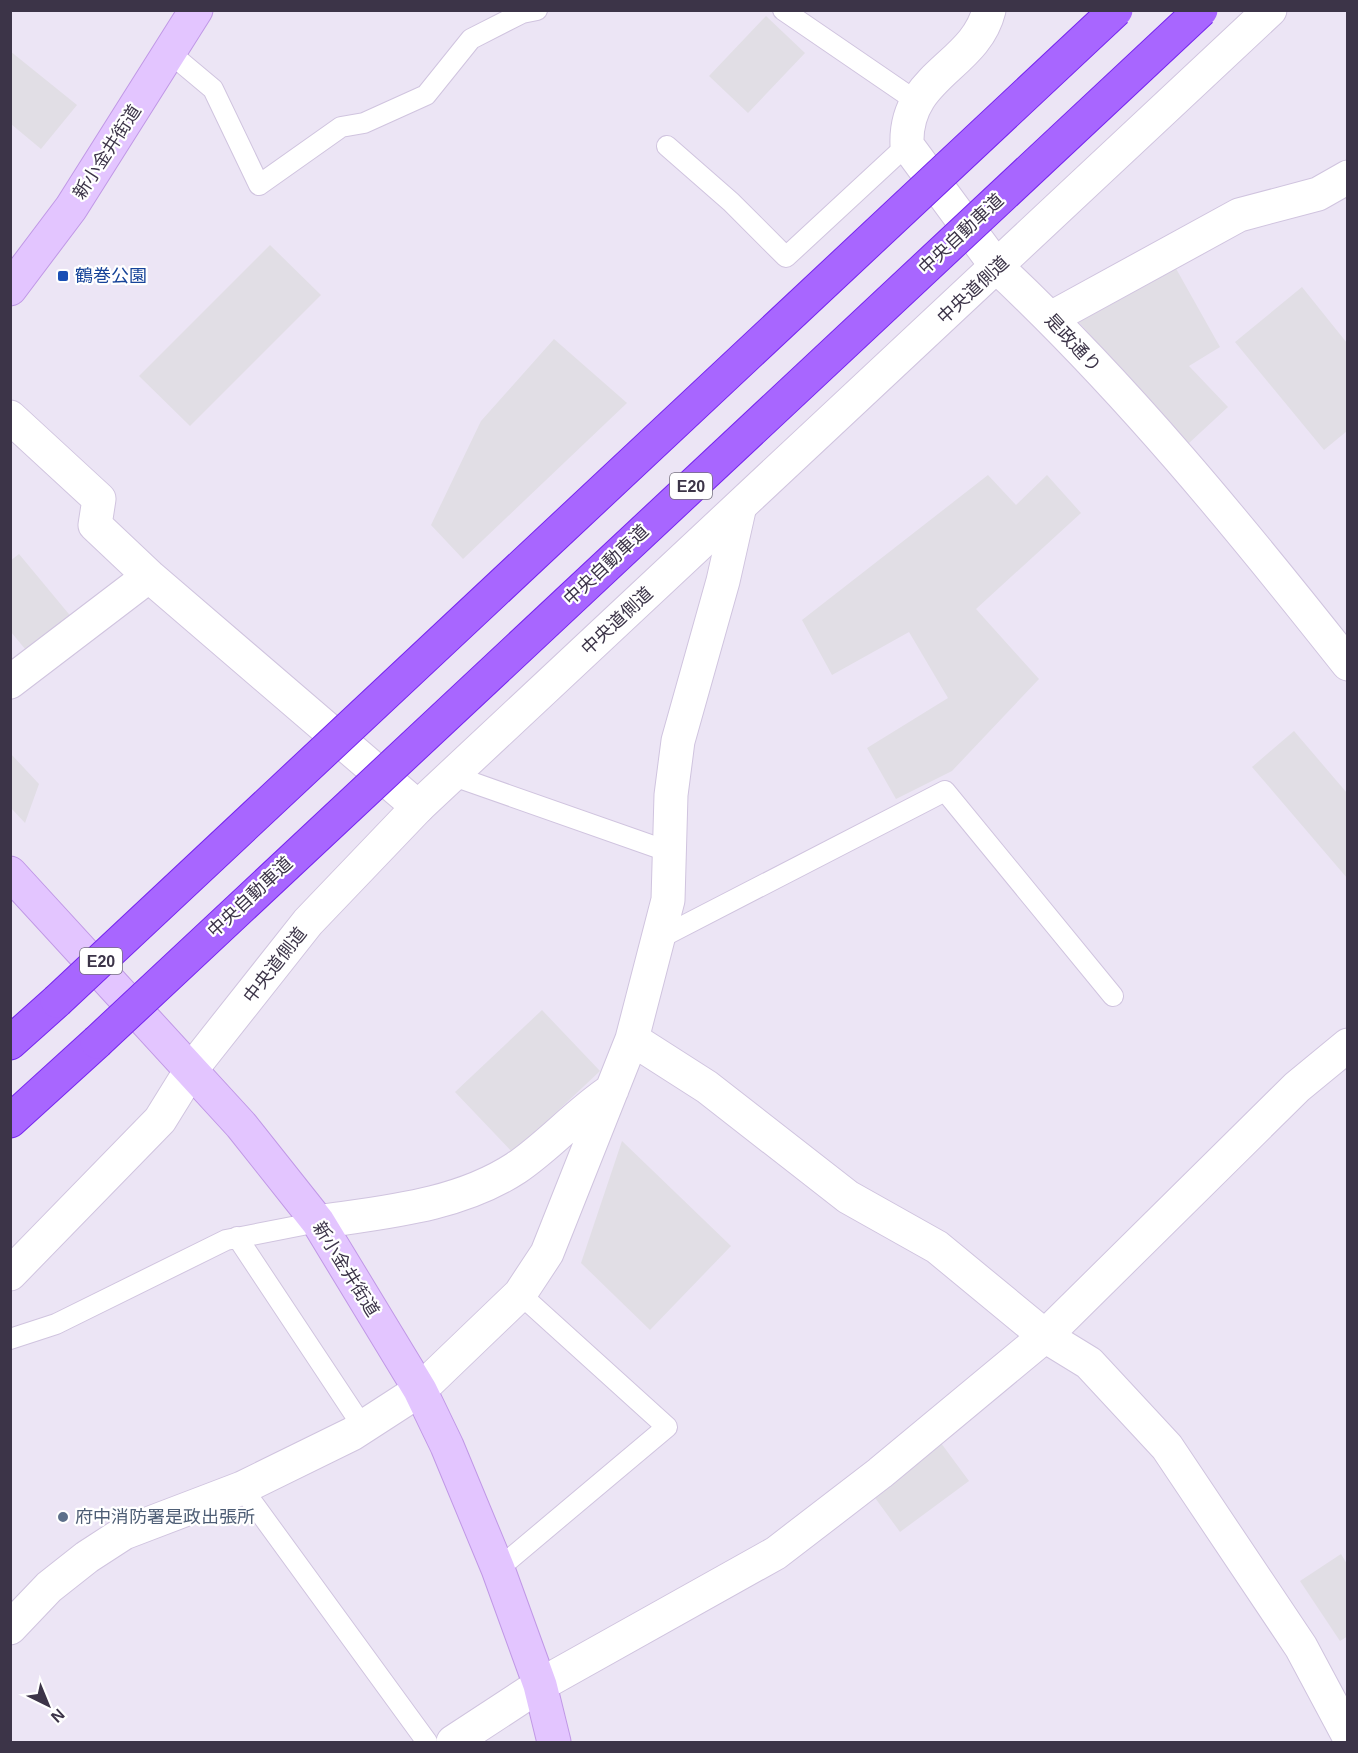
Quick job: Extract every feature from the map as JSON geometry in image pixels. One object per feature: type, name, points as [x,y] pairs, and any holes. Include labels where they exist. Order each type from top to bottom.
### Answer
[{"type":"highway","name":"E20","points":[[10,1042],[57,1001],[1116,10]]},
{"type":"highway","name":"中央自動車道","points":[[12,1119],[1201,10]]},
{"type":"main road","name":"新小金井街道","points":[[10,289],[71,208],[196,10]]},
{"type":"main road","name":"新小金井街道","points":[[14,882],[241,1125],[318,1222],[420,1390],[475,1509],[540,1685],[554,1743]]},
{"type":"street","points":[[907,145],[906,126],[916,101],[925,88],[974,39],[985,25],[988,10]]},
{"type":"street","name":"中央道側道","points":[[10,1274],[160,1120],[191,1070],[308,922],[418,807],[739,510],[1270,10]]},
{"type":"street","name":"是政通り","points":[[907,145],[997,267],[1051,318],[1172,448],[1253,544],[1347,664]]},
{"type":"street","points":[[1051,318],[1239,215],[1318,194],[1347,177]]},
{"type":"street","points":[[10,417],[99,499],[95,525],[149,576],[418,807]]},
{"type":"street","points":[[10,1628],[49,1587],[87,1557],[124,1533],[242,1488],[363,1427],[420,1390],[520,1294],[547,1253],[632,1039],[660,938],[668,900],[671,795],[678,741],[723,581],[739,510]]},
{"type":"street","points":[[10,682],[149,576]]},
{"type":"street","points":[[632,1039],[707,1087],[848,1197],[938,1247],[1045,1336],[1089,1363],[1167,1447],[1301,1647],[1347,1735]]},
{"type":"street","points":[[453,1743],[540,1685],[776,1553],[880,1473],[1045,1336],[1297,1087],[1347,1044]]},
{"type":"street","points":[[318,1222],[424,1204],[485,1186],[532,1156],[586,1107],[612,1090]]},
{"type":"lane","points":[[170,53],[213,89],[259,185],[341,127],[364,123],[426,95],[471,39],[522,13],[537,10]]},
{"type":"lane","points":[[783,10],[916,101]]},
{"type":"lane","points":[[667,146],[731,202],[786,257],[907,145]]},
{"type":"lane","points":[[451,775],[670,852]]},
{"type":"lane","points":[[660,938],[945,791],[1113,996]]},
{"type":"lane","points":[[10,1339],[56,1324],[226,1240],[318,1222]]},
{"type":"lane","points":[[237,1237],[363,1427]]},
{"type":"lane","points":[[498,1569],[667,1427],[520,1294]]},
{"type":"lane","points":[[242,1488],[427,1743]]},
{"type":"shaded area","points":[[766,16],[805,53],[748,113],[709,76]]},
{"type":"shaded area","points":[[10,51],[77,105],[41,149],[11,124]]},
{"type":"shaded area","points":[[270,245],[321,295],[190,426],[139,376]]},
{"type":"shaded area","points":[[1174,265],[1220,347],[1189,366],[1228,407],[1188,444],[1077,320]]},
{"type":"shaded area","points":[[1302,287],[1347,343],[1347,431],[1324,450],[1235,342]]},
{"type":"shaded area","points":[[554,339],[627,403],[463,559],[431,525],[481,421]]},
{"type":"shaded area","points":[[988,475],[1016,505],[1047,475],[1081,513],[976,609],[1039,679],[952,771],[896,799],[867,748],[948,698],[909,632],[832,675],[802,620]]},
{"type":"shaded area","points":[[19,554],[78,625],[35,661],[11,632],[10,561]]},
{"type":"shaded area","points":[[1294,731],[1347,793],[1347,878],[1252,767]]},
{"type":"shaded area","points":[[11,754],[39,784],[25,823],[11,808]]},
{"type":"shaded area","points":[[542,1010],[600,1071],[513,1153],[455,1092]]},
{"type":"shaded area","points":[[622,1141],[731,1246],[650,1330],[581,1263]]},
{"type":"shaded area","points":[[938,1439],[969,1481],[900,1532],[870,1491]]},
{"type":"shaded area","points":[[1341,1554],[1347,1564],[1348,1636],[1340,1641],[1300,1581]]},
{"type":"place","name":"鶴巻公園","points":[[63,276]]},
{"type":"place","name":"府中消防署是政出張所","points":[[63,1517]]}]
